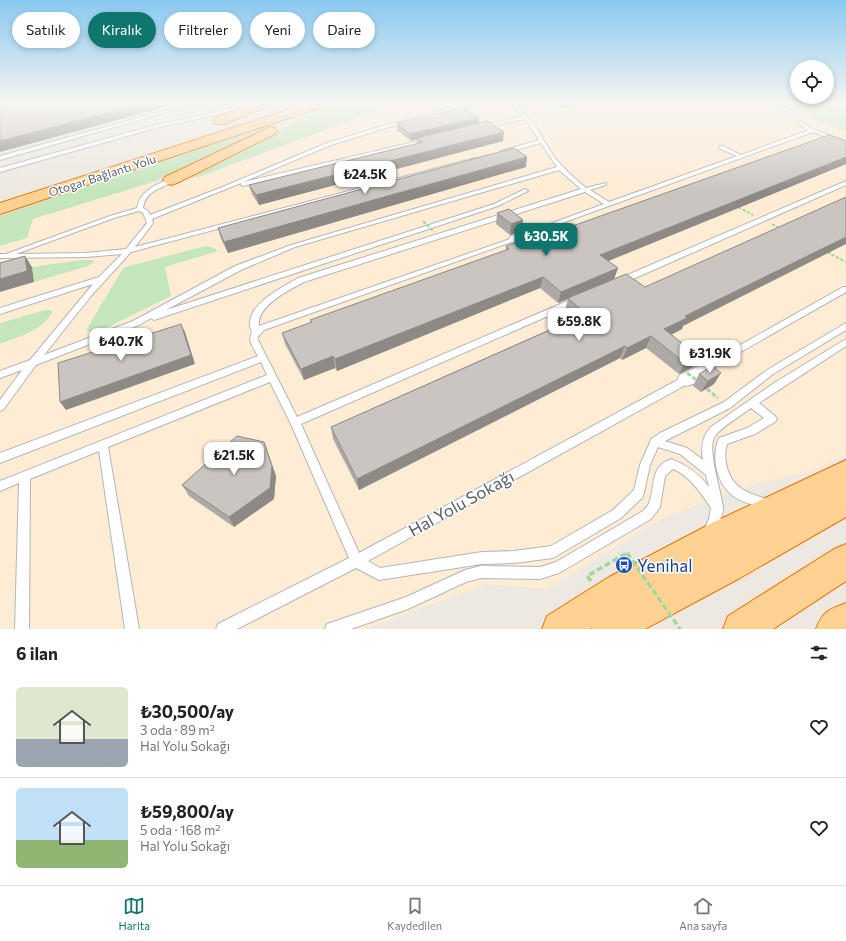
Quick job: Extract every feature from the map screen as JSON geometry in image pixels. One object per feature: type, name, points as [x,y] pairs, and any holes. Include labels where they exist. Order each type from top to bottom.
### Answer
[{"type":"highway","points":[[169,138],[183,133]]},
{"type":"highway","points":[[114,163],[199,133]]},
{"type":"highway","name":"Otogar Bağlantı Yolu","points":[[0,199],[209,133]]},
{"type":"highway","name":"Otogar Bağlantı Yolu","points":[[0,209],[236,133]]},
{"type":"highway","points":[[171,180],[264,133]]},
{"type":"highway","points":[[0,199],[49,178]]},
{"type":"highway","points":[[560,629],[621,588],[775,507],[846,473]]},
{"type":"highway","points":[[610,629],[728,566],[846,500]]},
{"type":"highway","points":[[741,629],[846,561]]},
{"type":"highway","points":[[834,629],[846,621]]},
{"type":"lane","points":[[0,158],[88,133]]},
{"type":"lane","points":[[0,170],[132,133]]},
{"type":"lane","points":[[148,218],[329,144],[363,133]]},
{"type":"lane","points":[[537,133],[560,168],[586,190],[609,205]]},
{"type":"lane","points":[[256,333],[261,328],[520,237],[805,133]]},
{"type":"lane","points":[[819,133],[846,143]]},
{"type":"lane","points":[[222,189],[435,139]]},
{"type":"lane","points":[[496,154],[542,142]]},
{"type":"lane","points":[[721,148],[740,156]]},
{"type":"lane","points":[[1,257],[86,255],[128,251],[480,158]]},
{"type":"lane","points":[[136,323],[238,268],[293,246],[560,168]]},
{"type":"lane","points":[[140,209],[140,203],[146,194],[171,180]]},
{"type":"lane","points":[[615,284],[846,183]]},
{"type":"lane","points":[[604,184],[301,280],[280,292],[262,307],[254,320],[256,333],[254,340],[295,422],[356,561],[379,574],[482,558],[514,557],[553,552],[617,514],[639,493],[646,465],[655,442],[683,426],[727,405],[770,372],[846,326]]},
{"type":"lane","points":[[0,375],[30,365],[136,323],[496,205],[525,191]]},
{"type":"lane","points":[[0,407],[30,365],[103,278],[144,233],[150,223],[146,212],[140,209],[112,217],[1,257]]},
{"type":"lane","points":[[0,311],[103,278]]},
{"type":"lane","name":"Hal Yolu Sokağı","points":[[223,629],[356,561],[692,376],[846,289]]},
{"type":"lane","points":[[295,422],[583,298]]},
{"type":"lane","points":[[694,549],[710,532],[716,522],[718,508],[715,487],[709,472],[706,444],[709,436],[722,424],[752,403],[846,342]]},
{"type":"lane","points":[[0,458],[263,358]]},
{"type":"lane","points":[[0,486],[272,377]]},
{"type":"lane","points":[[752,403],[772,419],[751,431],[723,441],[720,451],[723,470],[730,486],[738,492],[775,507]]},
{"type":"lane","points":[[655,442],[683,451],[709,472]]},
{"type":"lane","points":[[103,445],[132,629]]},
{"type":"lane","points":[[332,629],[408,603],[465,576],[481,572],[540,573],[559,567],[647,515],[654,507],[660,474],[671,464],[686,470],[694,477],[718,508]]},
{"type":"lane","points":[[22,629],[25,476]]},
{"type":"path","points":[[423,221],[434,232]]},
{"type":"path","points":[[677,364],[707,389]]},
{"type":"path","points":[[591,581],[588,576],[626,553],[680,629]]},
{"type":"shaded area","points":[[315,133],[846,133],[846,454],[811,472],[788,476],[742,488],[663,518],[547,589],[485,584],[366,629],[0,629],[0,246],[26,238],[33,219],[153,182],[198,177]]},
{"type":"green space","points":[[243,133],[253,133],[153,182],[33,219],[27,238],[0,246],[0,216]]},
{"type":"green space","points":[[274,133],[316,133],[198,177],[185,178]]},
{"type":"green space","points":[[206,246],[214,248],[218,251],[165,267],[171,296],[102,330],[92,332],[86,330],[125,267]]},
{"type":"green space","points":[[81,260],[93,260],[94,262],[88,266],[34,282],[32,267]]},
{"type":"green space","points":[[45,310],[51,310],[52,313],[42,325],[29,333],[0,344],[0,323]]},
{"type":"building","points":[[0,133],[29,133],[0,141]]},
{"type":"building","points":[[436,133],[499,133],[256,195],[249,185],[423,142],[417,138]]},
{"type":"building","points":[[829,135],[846,141],[846,157],[600,255],[618,268],[561,292],[543,277],[335,359],[333,356],[301,369],[282,333],[312,322],[310,320],[509,249],[506,246],[529,238],[522,232],[532,228],[541,234],[561,227],[564,229]]},
{"type":"building","points":[[514,148],[527,157],[224,242],[218,228]]},
{"type":"building","points":[[846,197],[846,237],[685,316],[687,318],[664,329],[699,356],[685,363],[651,336],[627,348],[625,346],[357,479],[331,427],[586,314],[568,298],[626,274],[645,287]]},
{"type":"building","points":[[509,209],[523,220],[511,224],[497,213]]},
{"type":"building","points":[[25,256],[27,271],[0,279],[0,263]]},
{"type":"building","points":[[181,324],[191,355],[60,402],[58,363]]},
{"type":"building","points":[[712,366],[721,373],[708,381],[699,374]]},
{"type":"building","points":[[237,436],[264,442],[272,466],[270,488],[229,517],[182,485]]},
{"type":"place","name":"Yenihal","points":[[624,565]]}]
